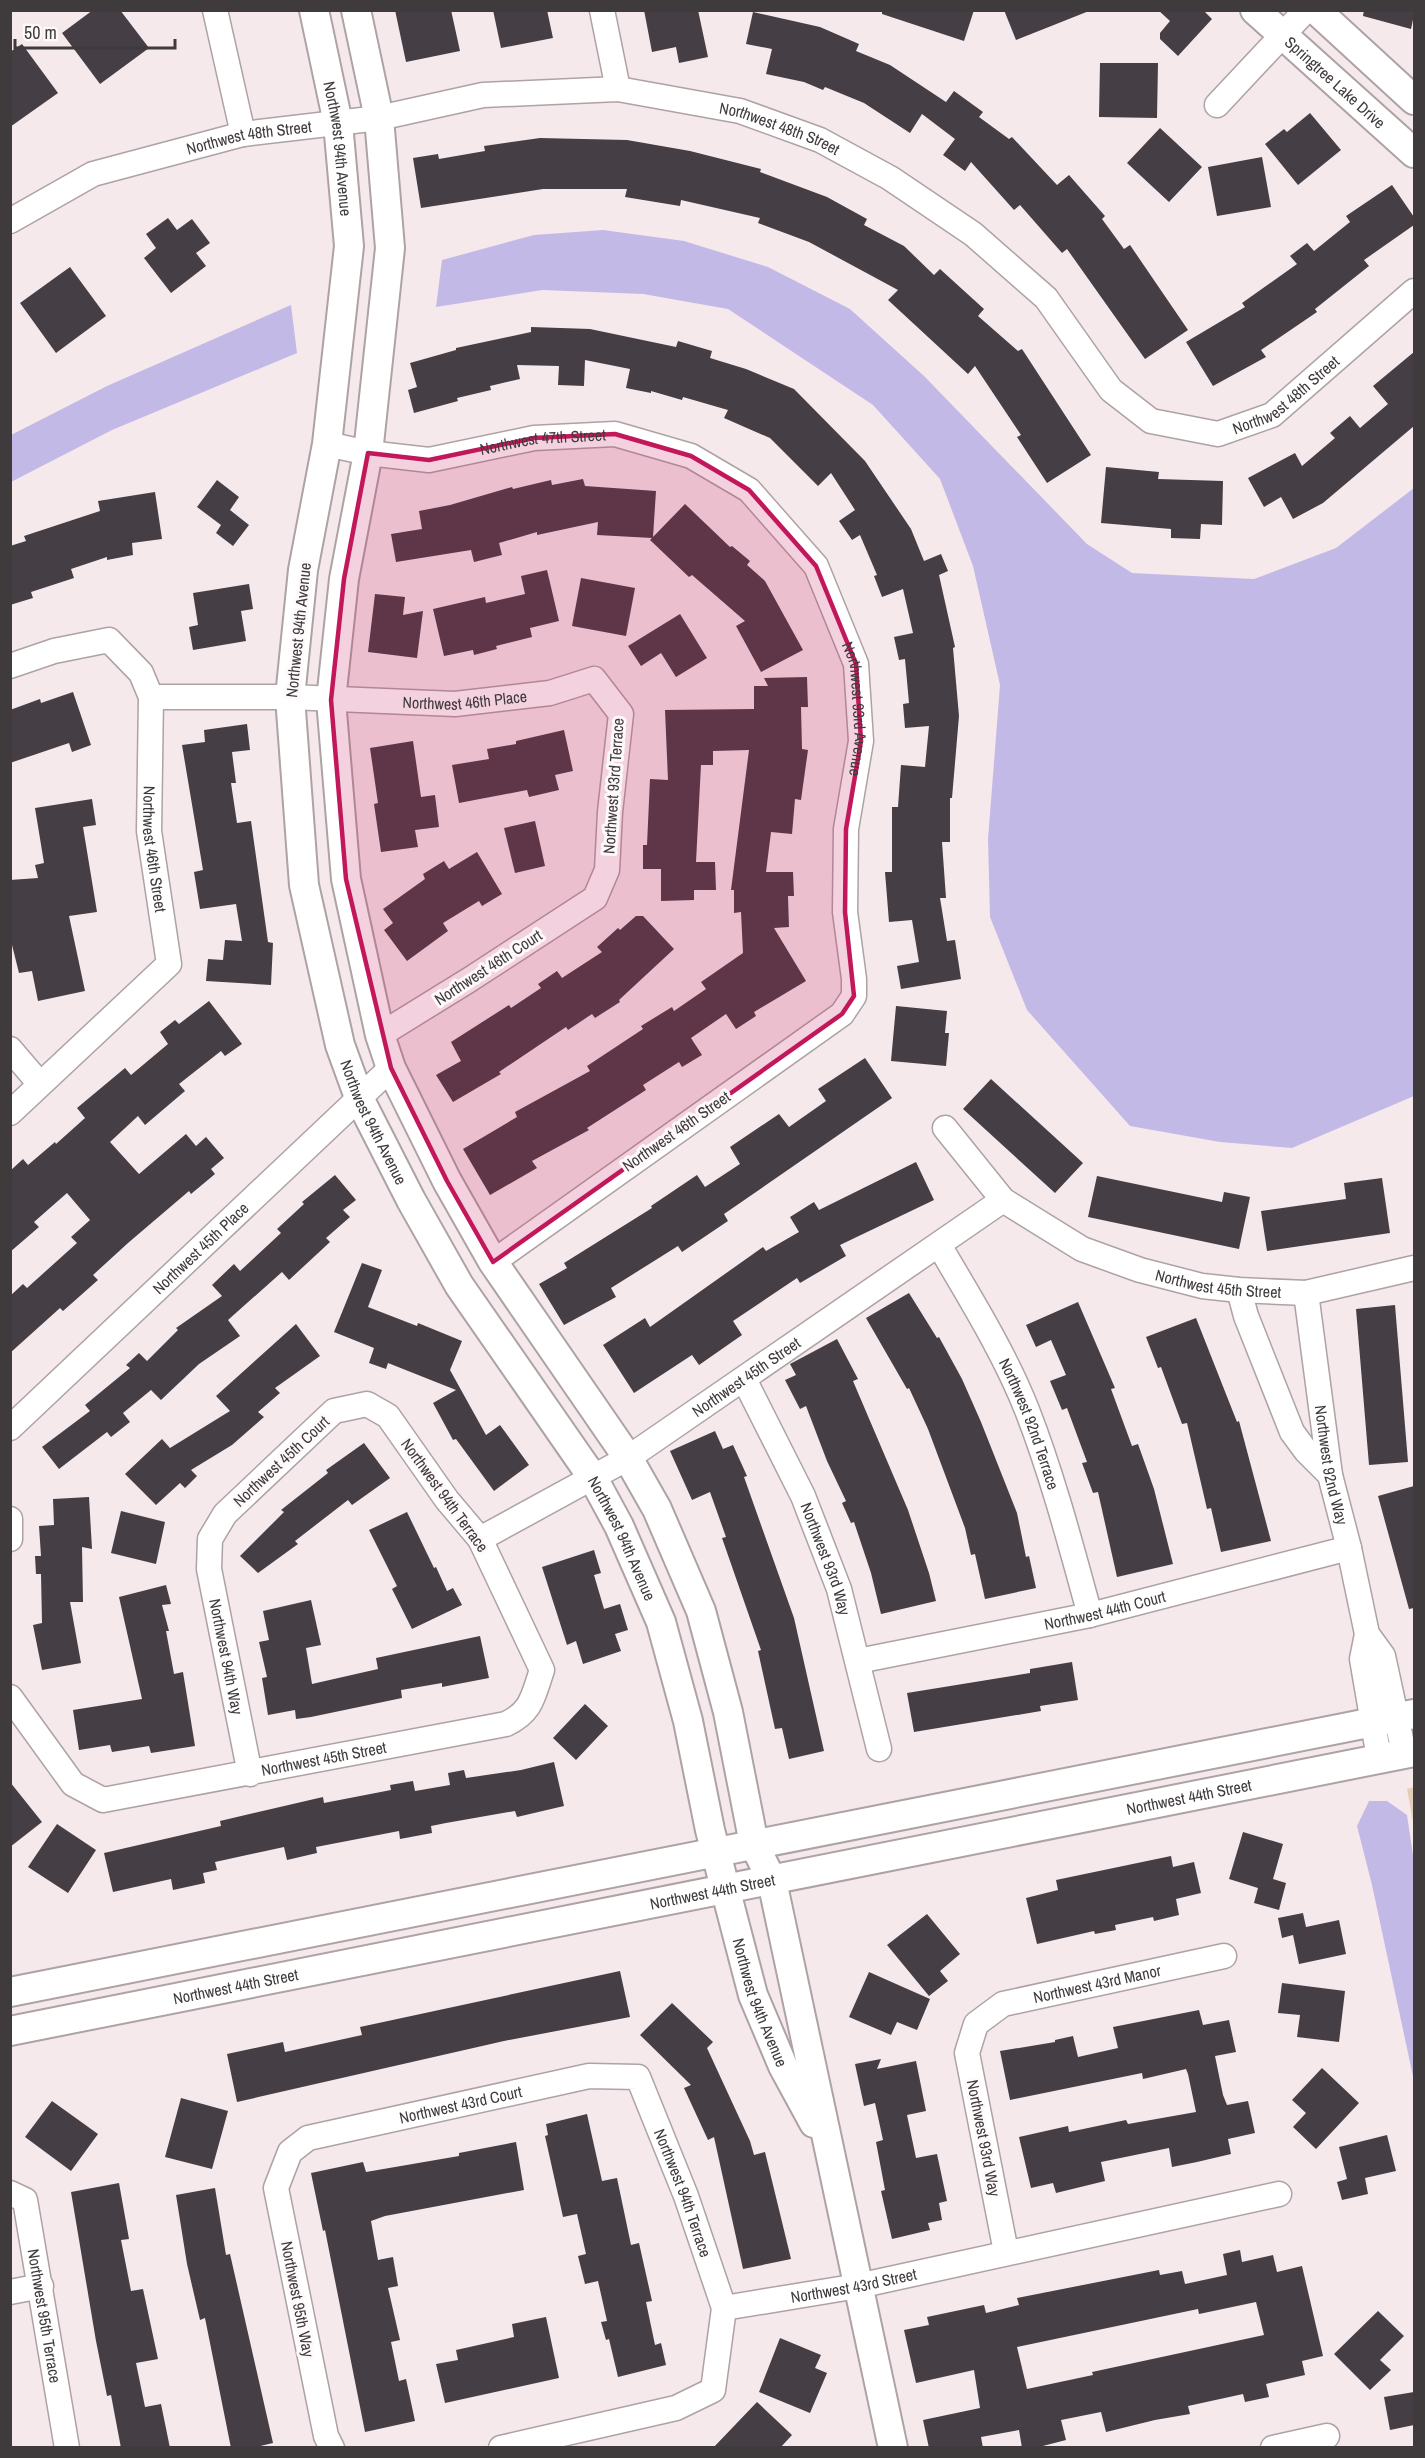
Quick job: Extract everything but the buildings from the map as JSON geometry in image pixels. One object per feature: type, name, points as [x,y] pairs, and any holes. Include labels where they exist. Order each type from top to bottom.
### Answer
[{"type":"street","points":[[215,10],[243,134]]},
{"type":"street","name":"Northwest 94th Avenue","points":[[314,10],[338,123],[349,246],[327,444],[303,570],[290,697],[304,885],[340,1045],[360,1100],[411,1200],[459,1284],[593,1478],[620,1526],[661,1622],[688,1721],[715,1852],[753,1995],[767,2031],[804,2107],[828,2145]]},
{"type":"street","name":"Northwest 94th Avenue","points":[[356,10],[379,118],[390,248],[368,453],[344,579],[332,700],[345,879],[380,1035],[391,1068],[447,1181],[493,1262],[628,1458],[657,1509],[701,1611],[728,1712],[754,1844],[772,1881],[893,2448]]},
{"type":"street","points":[[602,10],[618,89]]},
{"type":"street","name":"Springtree Lake Drive","points":[[1255,10],[1414,153]]},
{"type":"street","points":[[1217,105],[1306,10]]},
{"type":"street","points":[[1316,10],[1414,100]]},
{"type":"street","name":"Northwest 48th Street","points":[[10,221],[93,174],[243,134],[379,118],[483,95],[618,89],[740,111],[820,140],[890,178],[973,234],[1046,298],[1111,390],[1151,421],[1218,434],[1272,415],[1414,291]]},
{"type":"street","name":"Northwest 47th Street","points":[[327,444],[368,453],[429,460],[534,438],[615,434],[691,456],[749,490]]},
{"type":"street","name":"Northwest 93rd Avenue","points":[[749,490],[816,566],[856,664],[861,741],[846,829],[845,912],[854,979],[854,996]]},
{"type":"street","points":[[10,666],[54,651],[109,640],[141,673],[151,697],[290,697],[332,700]]},
{"type":"street","name":"Northwest 46th Place","points":[[332,700],[456,704],[550,693],[594,679]]},
{"type":"street","name":"Northwest 93rd Terrace","points":[[594,679],[621,714],[610,812],[607,870],[595,898]]},
{"type":"street","name":"Northwest 46th Street","points":[[10,1113],[169,964],[149,831],[151,697]]},
{"type":"street","name":"Northwest 46th Court","points":[[380,1035],[595,898]]},
{"type":"street","name":"Northwest 46th Street","points":[[493,1262],[842,1014],[854,996]]},
{"type":"street","points":[[10,1049],[40,1084]]},
{"type":"street","name":"Northwest 45th Place","points":[[10,1428],[360,1100],[391,1068]]},
{"type":"street","name":"Northwest 45th Street","points":[[945,1128],[1003,1200],[1082,1249],[1140,1270],[1202,1286],[1306,1293],[1414,1268]]},
{"type":"street","name":"Northwest 45th Street","points":[[480,1539],[628,1458],[1003,1200]]},
{"type":"street","name":"Northwest 92nd Terrace","points":[[939,1245],[983,1319],[1026,1408],[1058,1498],[1090,1615]]},
{"type":"street","points":[[1239,1290],[1246,1316],[1292,1432],[1306,1451],[1330,1475]]},
{"type":"street","name":"Northwest 92nd Way","points":[[1306,1293],[1330,1475],[1349,1548],[1367,1634],[1383,1656],[1399,1754]]},
{"type":"street","name":"Northwest 93rd Way","points":[[744,1379],[803,1496],[839,1589],[879,1749]]},
{"type":"street","name":"Northwest 94th Terrace","points":[[367,1404],[388,1416],[447,1500],[480,1539],[542,1670],[533,1697]]},
{"type":"street","name":"Northwest 45th Court","points":[[210,1539],[225,1514],[334,1411],[367,1404]]},
{"type":"street","points":[[10,1519],[10,1539]]},
{"type":"street","name":"Northwest 94th Way","points":[[210,1539],[209,1569],[250,1774]]},
{"type":"street","name":"Northwest 44th Court","points":[[858,1661],[1090,1615],[1349,1548]]},
{"type":"street","name":"Northwest 45th Street","points":[[10,1697],[73,1784],[103,1800],[506,1724],[522,1716],[533,1697]]},
{"type":"street","points":[[10,1992],[1394,1718]]},
{"type":"street","name":"Northwest 44th Street","points":[[10,2031],[772,1881],[1399,1754]]},
{"type":"street","name":"Northwest 43rd Manor","points":[[976,2024],[1003,2004],[1224,1956]]},
{"type":"street","name":"Northwest 93rd Way","points":[[976,2024],[967,2052],[1006,2252]]},
{"type":"street","name":"Northwest 43rd Court","points":[[290,2152],[308,2138],[589,2076],[639,2077]]},
{"type":"street","name":"Northwest 94th Terrace","points":[[639,2077],[686,2196],[724,2308]]},
{"type":"street","name":"Northwest 95th Way","points":[[290,2152],[276,2188],[326,2436],[332,2448]]},
{"type":"street","name":"Northwest 95th Terrace","points":[[10,2193],[26,2200],[67,2448]]},
{"type":"street","name":"Northwest 43rd Street","points":[[724,2308],[858,2286],[1279,2194]]},
{"type":"street","points":[[10,2292],[41,2286]]},
{"type":"street","points":[[501,2448],[676,2408],[713,2391],[724,2308]]},
{"type":"street","points":[[1273,2448],[1327,2436]]},
{"type":"highlighted area","points":[[615,434],[691,456],[749,490],[816,566],[856,664],[861,741],[846,829],[845,912],[854,996],[842,1014],[493,1262],[447,1181],[391,1068],[346,879],[331,700],[344,579],[368,453],[429,460],[534,438]]},
{"type":"shaded area","points":[[603,230],[684,241],[768,267],[850,309],[924,376],[1087,544],[1132,573],[1254,579],[1336,548],[1414,488],[1414,1096],[1292,1148],[1220,1142],[1130,1126],[1027,1010],[990,917],[988,839],[1000,685],[973,566],[940,479],[873,405],[728,309],[643,294],[542,290],[436,307],[442,260],[534,235]]},
{"type":"shaded area","points":[[291,305],[297,353],[112,430],[11,482],[11,435],[107,386]]},
{"type":"shaded area","points":[[1414,1787],[1414,1827],[1407,1789]]},
{"type":"shaded area","points":[[1369,1801],[1387,1801],[1407,1815],[1414,1862],[1414,2081],[1357,1826]]}]
